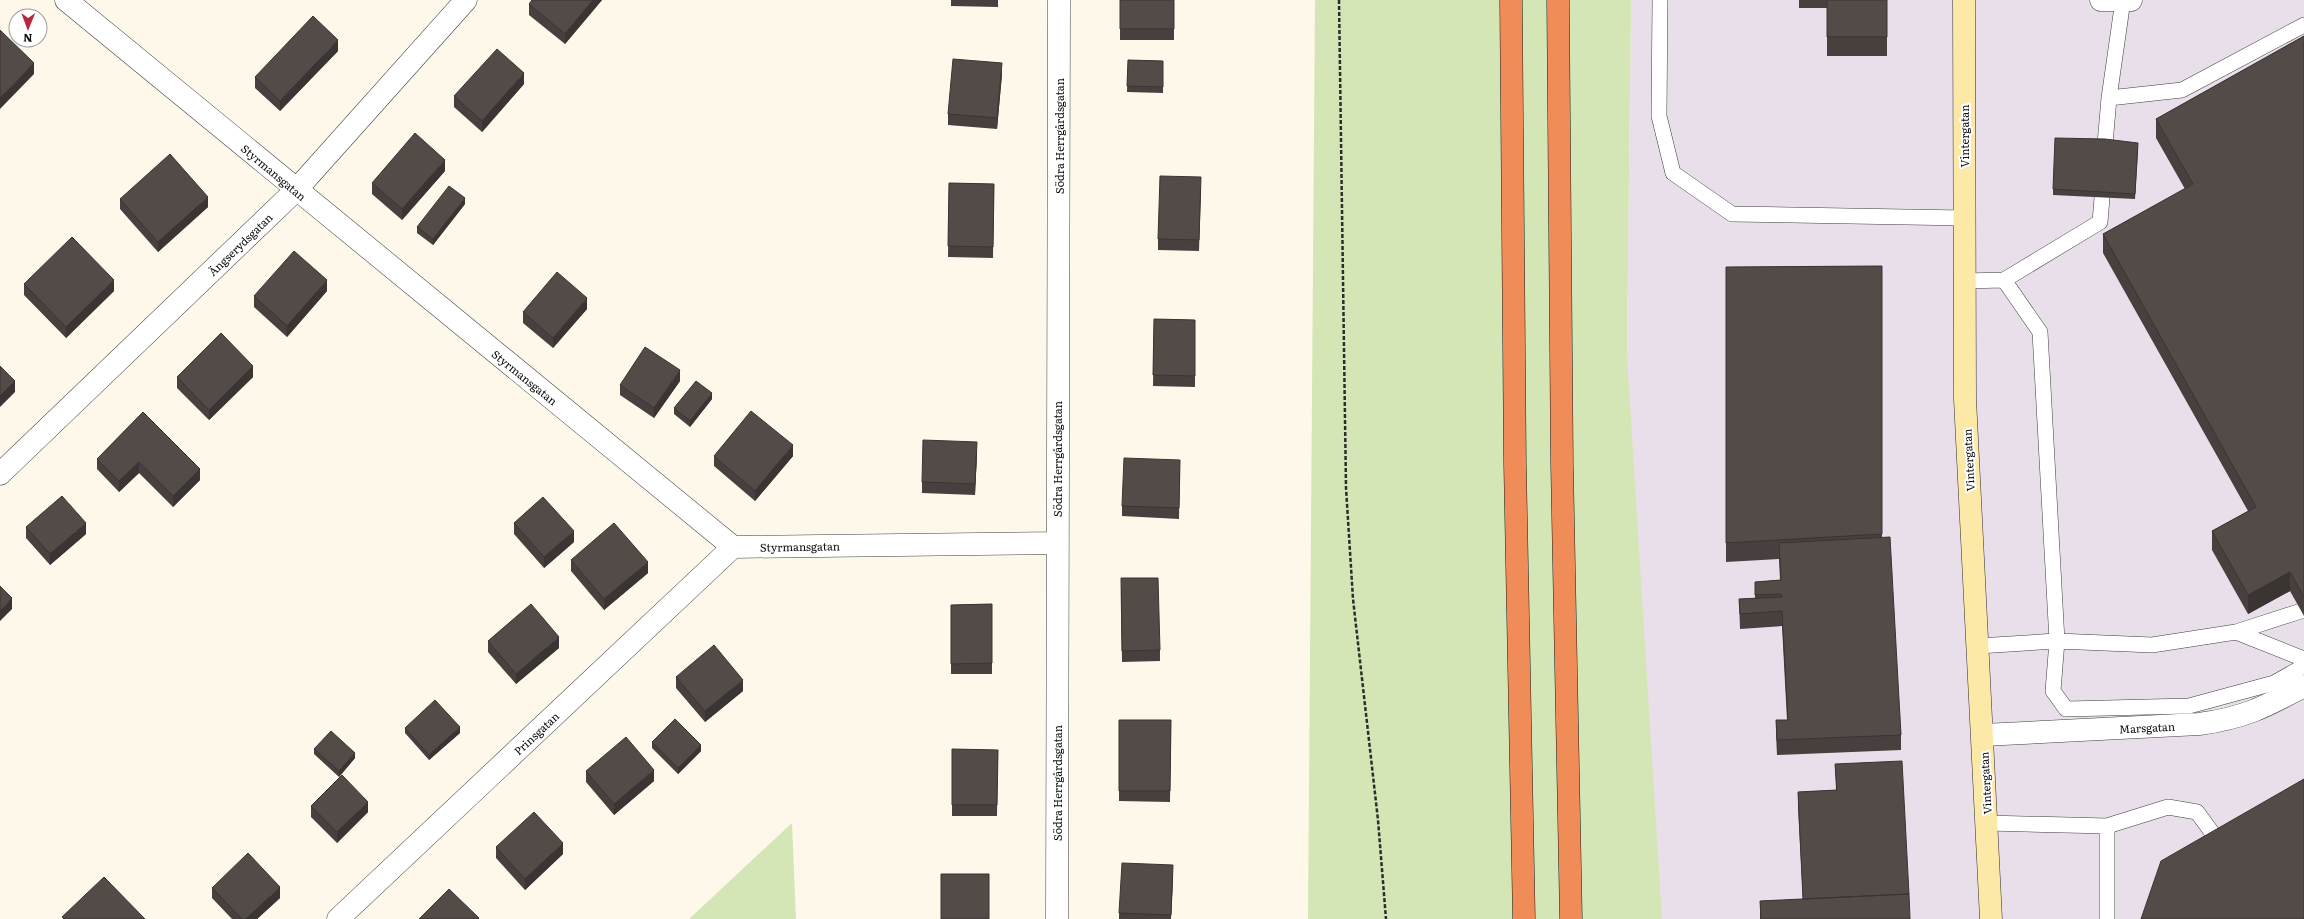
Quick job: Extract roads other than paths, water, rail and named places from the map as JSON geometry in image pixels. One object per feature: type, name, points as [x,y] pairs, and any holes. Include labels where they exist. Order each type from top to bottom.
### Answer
[{"type":"highway","points":[[1511,0],[1515,464],[1524,919]]},
{"type":"highway","points":[[1558,0],[1562,472],[1571,919]]},
{"type":"street","name":"Styrmansgatan","points":[[66,0],[733,547],[1057,543]]},
{"type":"street","name":"Ängserydsgatan","points":[[0,474],[296,190],[466,0]]},
{"type":"street","name":"Södra Herrgårdsgatan","points":[[1057,919],[1059,0]]},
{"type":"street","name":"Vintergatan","points":[[1964,0],[1965,399],[1991,919]]},
{"type":"street","points":[[2101,0],[2131,0]]},
{"type":"street","name":"Prinsgatan","points":[[338,919],[733,547]]},
{"type":"street","name":"Marsgatan","points":[[1983,735],[2199,724],[2229,720],[2256,712],[2304,686]]},
{"type":"lane","points":[[1660,0],[1659,116],[1673,173],[1732,214],[1964,218]]},
{"type":"lane","points":[[2105,144],[2109,98],[2123,0]]},
{"type":"lane","points":[[2109,98],[2182,90],[2304,24]]},
{"type":"lane","points":[[1965,281],[2004,280],[2100,222],[2102,198]]},
{"type":"lane","points":[[2004,280],[2040,332],[2057,641],[2053,691],[2066,709],[2189,706],[2274,683],[2304,666]]},
{"type":"lane","points":[[1978,646],[2057,641],[2152,645],[2236,632],[2301,611]]},
{"type":"lane","points":[[2236,632],[2304,659]]},
{"type":"lane","points":[[1987,823],[2107,826],[2168,807],[2197,812],[2221,845]]},
{"type":"lane","points":[[2107,826],[2107,919]]}]
